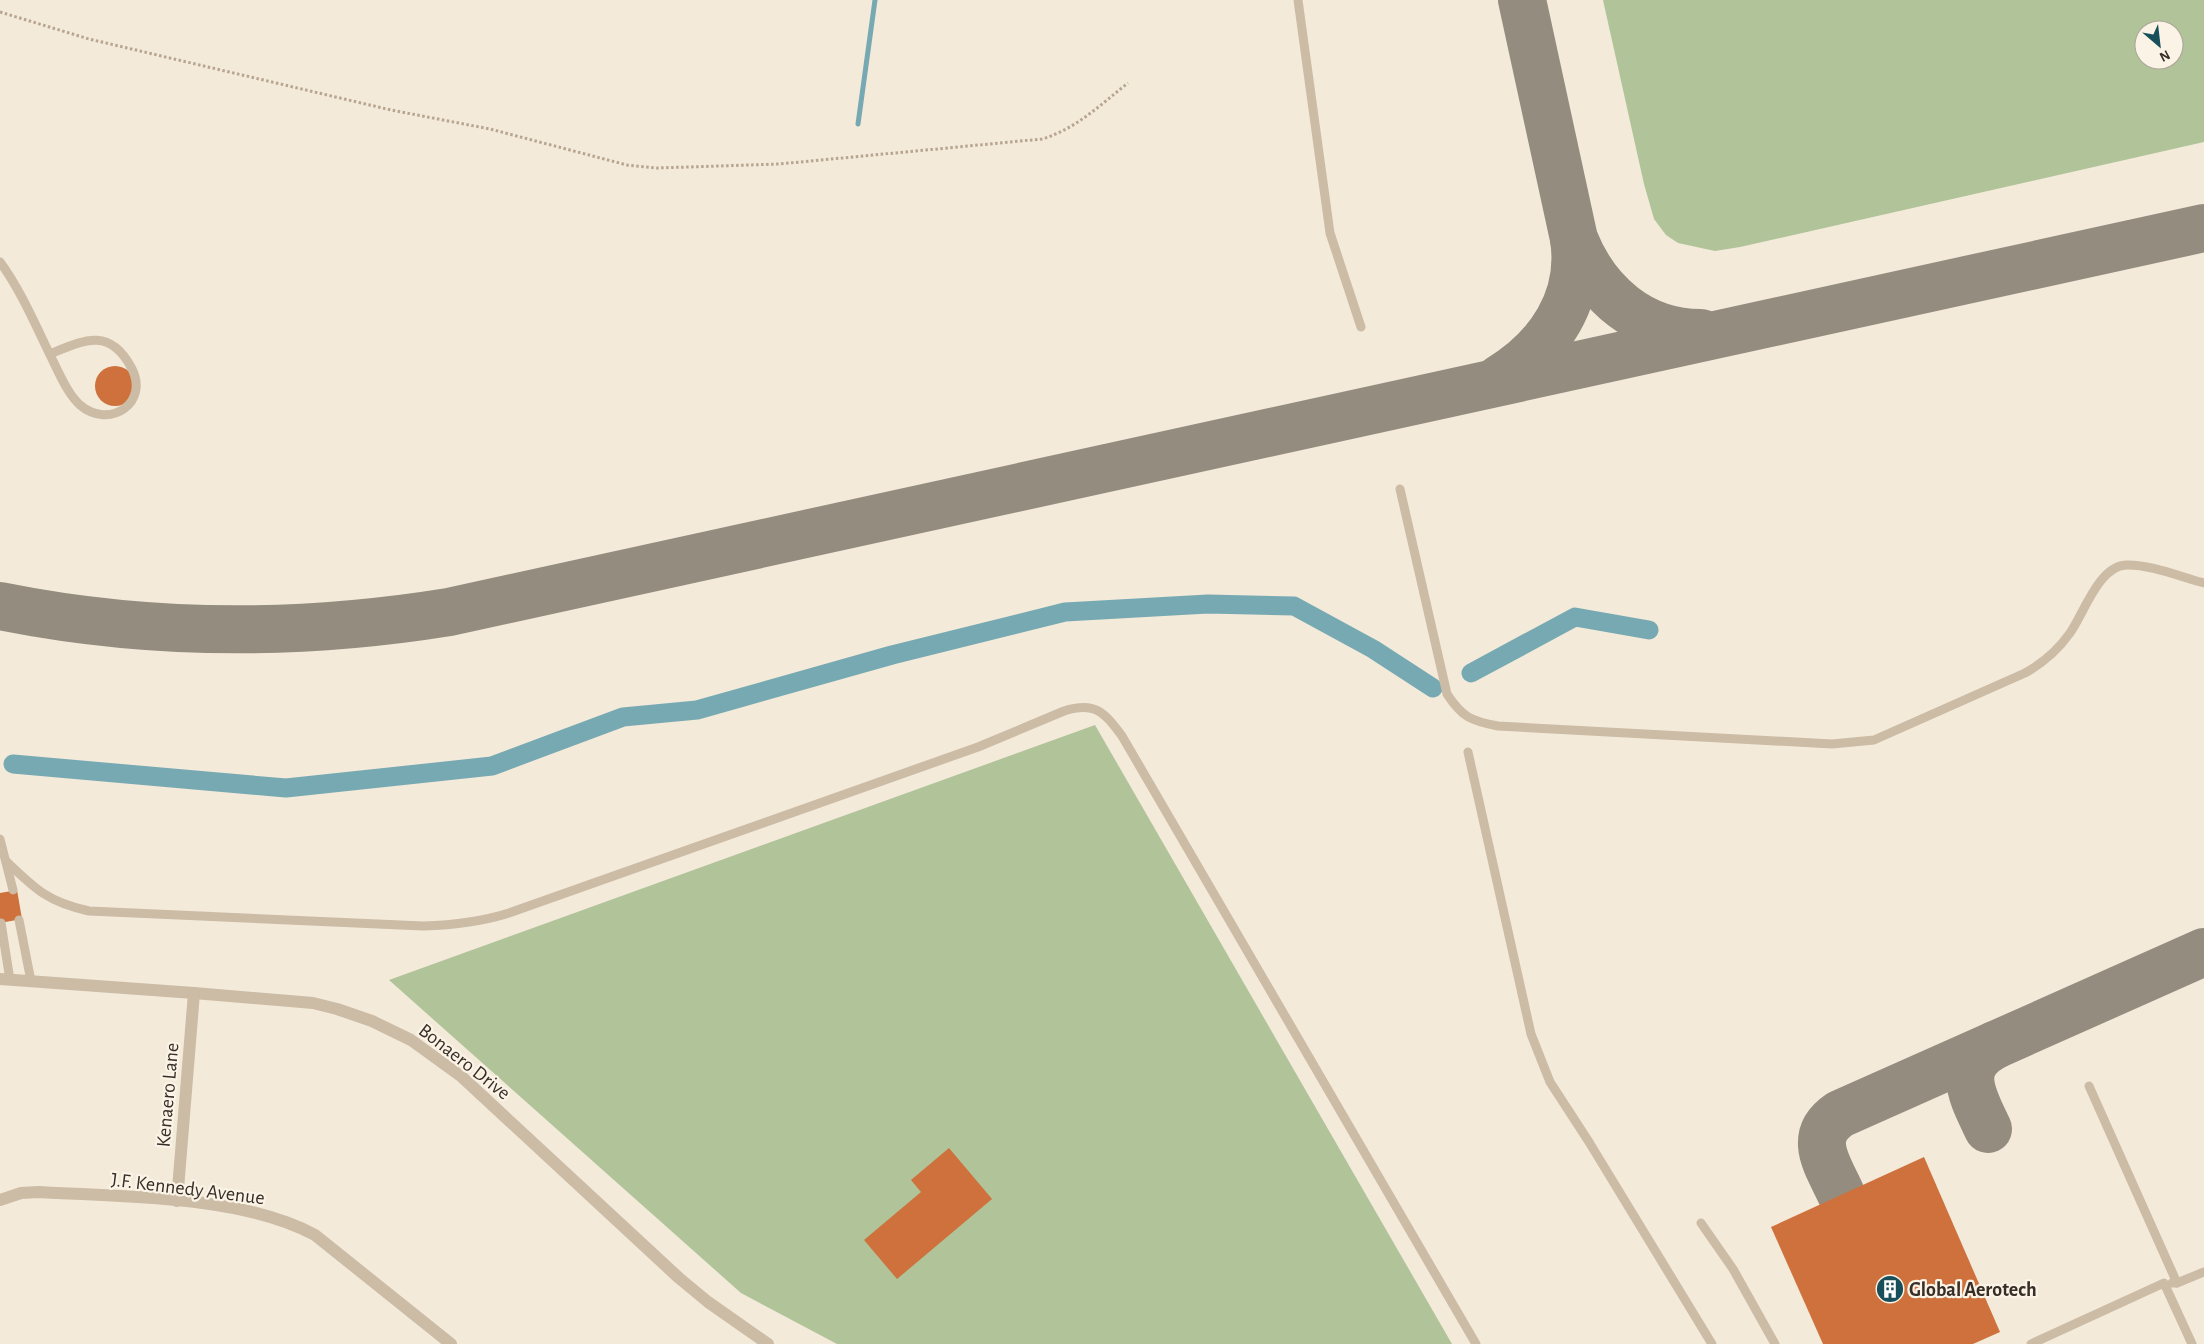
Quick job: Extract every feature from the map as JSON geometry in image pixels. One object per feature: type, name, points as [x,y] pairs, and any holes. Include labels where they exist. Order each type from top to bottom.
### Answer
[{"type":"street","name":"Bonaero Drive","points":[[5,980],[194,992],[324,1006],[358,1016],[410,1040],[462,1077],[694,1290],[768,1344]]},
{"type":"street","name":"Kenaero Lane","points":[[177,1201],[194,992]]},
{"type":"street","name":"J.F. Kennedy Avenue","points":[[0,1200],[21,1192],[39,1192],[177,1201],[249,1210],[296,1225],[335,1250],[450,1344]]},
{"type":"lane","points":[[1298,0],[1330,233],[1361,327]]},
{"type":"lane","points":[[0,262],[73,397],[91,412],[103,415],[116,413],[133,400],[136,390],[136,379],[131,368],[112,344],[95,339],[86,340],[50,354]]},
{"type":"lane","points":[[1400,489],[1447,694],[1458,711],[1470,719],[1498,726],[1832,744],[1874,740],[2042,664],[2070,632],[2106,575],[2116,567],[2137,565],[2204,583]]},
{"type":"lane","points":[[6,861],[45,896],[68,907],[89,911],[423,926],[481,922],[978,747],[1078,706],[1091,707],[1109,718],[1122,736],[1476,1344]]},
{"type":"lane","points":[[1468,752],[1531,1034],[1550,1082],[1589,1142],[1712,1344]]},
{"type":"lane","points":[[0,839],[14,890]]},
{"type":"lane","points":[[19,920],[31,981]]},
{"type":"lane","points":[[1,923],[5,980]]},
{"type":"lane","points":[[2089,1086],[2177,1284]]},
{"type":"lane","points":[[1701,1223],[1733,1269],[1775,1344]]},
{"type":"lane","points":[[2031,1344],[2164,1283],[2177,1284],[2204,1272]]},
{"type":"lane","points":[[2164,1283],[2192,1344]]},
{"type":"path","points":[[0,12],[89,39],[391,110],[490,130],[604,161],[657,168],[779,164],[1042,139],[1075,126],[1128,83]]},
{"type":"green space","points":[[1603,0],[2204,0],[2204,142],[1740,247],[1715,251],[1678,243],[1666,235],[1654,219],[1644,184]]},
{"type":"green space","points":[[1095,725],[1452,1344],[837,1344],[741,1293],[389,980]]},
{"type":"building","points":[[115,366],[129,372],[135,386],[129,400],[115,406],[101,400],[95,386],[101,372]]},
{"type":"building","points":[[17,890],[22,919],[0,923],[0,893]]},
{"type":"building","points":[[949,1148],[992,1199],[897,1279],[864,1240],[921,1192],[911,1180]]},
{"type":"building","name":"Global Aerotech","points":[[1924,1157],[2000,1332],[1973,1344],[1823,1344],[1771,1227]]},
{"type":"waterway","points":[[858,124],[875,0]]},
{"type":"waterway","points":[[13,764],[286,788],[492,766],[623,717],[697,710],[892,655],[1065,612],[1208,604],[1294,606],[1373,649],[1433,688]]},
{"type":"waterway","points":[[1471,673],[1575,617],[1649,630]]},
{"type":"taxiway","points":[[1522,0],[1574,239],[1583,259],[1608,293],[1623,307],[1640,318],[1659,326],[1679,331],[1701,333]]},
{"type":"taxiway","points":[[0,606],[112,623],[224,629],[281,629],[337,625],[449,612],[2204,228]]},
{"type":"taxiway","points":[[1499,379],[1533,353],[1559,320],[1573,282],[1575,261],[1574,239]]},
{"type":"taxiway","points":[[1841,1194],[1826,1162],[1822,1142],[1824,1132],[1840,1114],[2204,952]]},
{"type":"taxiway","points":[[1988,1129],[1970,1083],[1974,1063],[1982,1054],[1995,1045]]},
{"type":"place","name":"Global Aerotech","points":[[1890,1289]]}]
